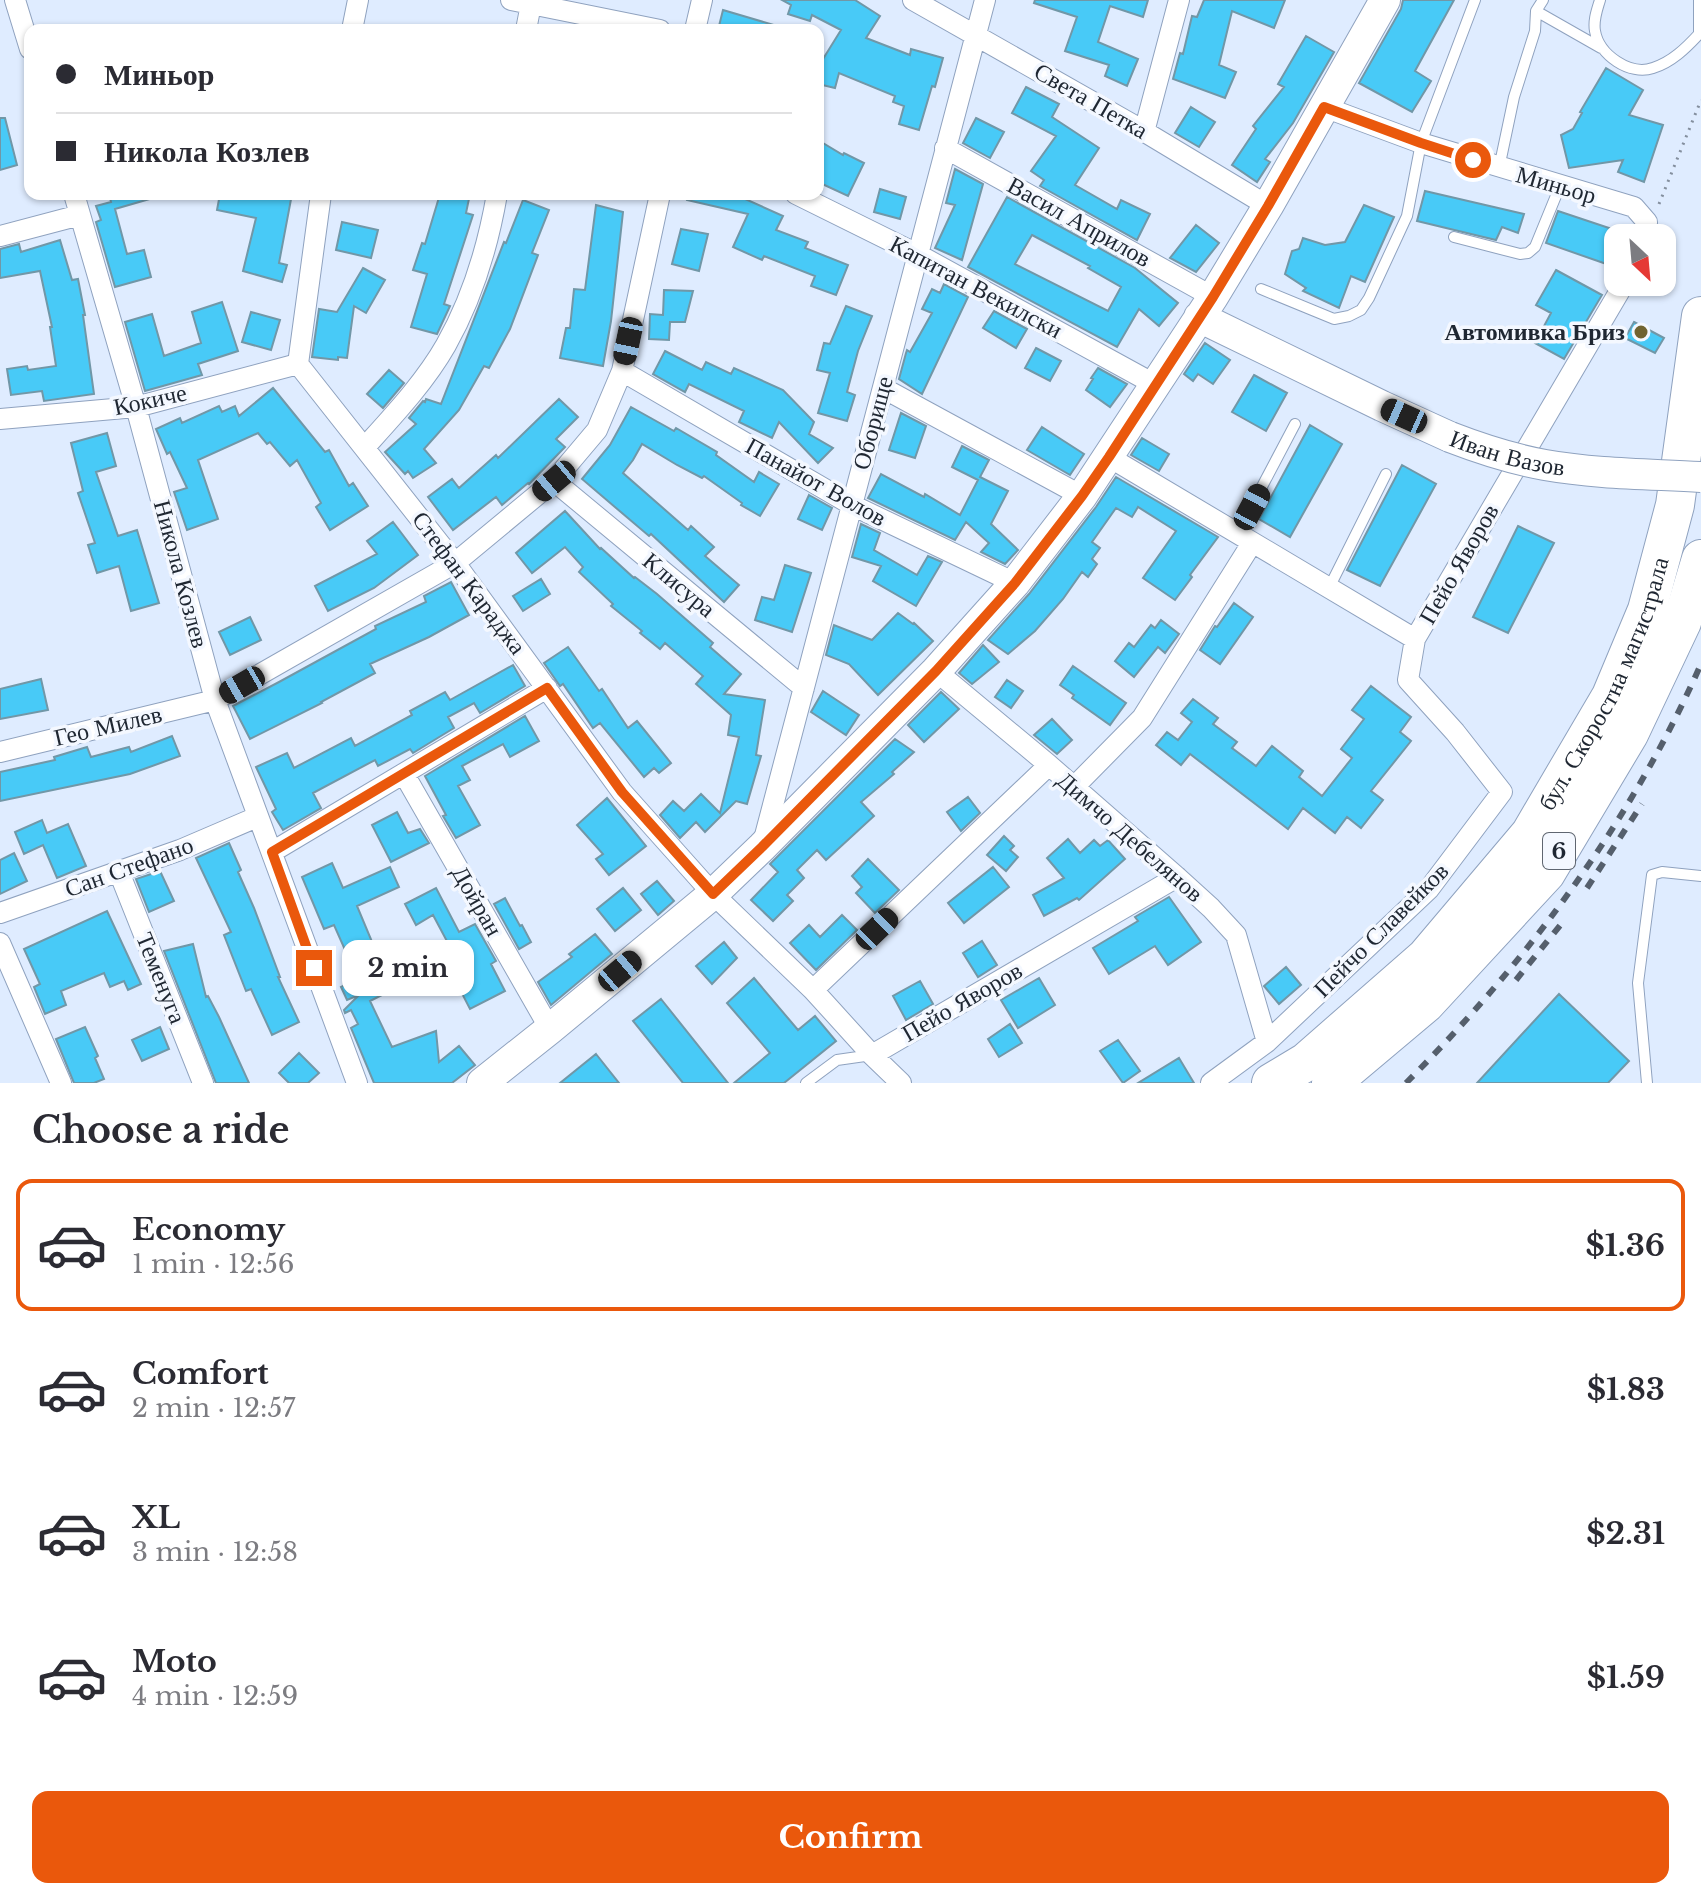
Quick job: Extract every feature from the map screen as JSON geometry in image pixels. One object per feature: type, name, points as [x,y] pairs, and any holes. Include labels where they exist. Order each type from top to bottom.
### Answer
[{"type":"highway","name":"бул. Скоростна магистрала","points":[[1271,1083],[1306,1062],[1426,957],[1530,834],[1611,696],[1647,610],[1675,505],[1701,316]]},
{"type":"highway","name":"бул. Скоростна магистрала","points":[[1331,1083],[1425,1004],[1546,873],[1629,734],[1682,622],[1701,559]]},
{"type":"main road","points":[[482,1083],[713,894],[936,671],[1015,583],[1109,457],[1206,307],[1324,107],[1377,2]]},
{"type":"main road","name":"Иван Вазов","points":[[1206,307],[1382,406],[1450,437],[1509,457],[1545,465],[1701,477]]},
{"type":"street","points":[[15,0],[24,29]]},
{"type":"street","points":[[353,24],[358,0]]},
{"type":"street","points":[[696,24],[702,0]]},
{"type":"street","name":"Света Петка","points":[[913,0],[1268,206]]},
{"type":"street","name":"Оборище","points":[[762,847],[985,0]]},
{"type":"street","points":[[1144,132],[1179,0]]},
{"type":"street","points":[[525,24],[521,2],[630,24]]},
{"type":"street","name":"Миньор","points":[[1324,107],[1421,143],[1634,207],[1650,224]]},
{"type":"street","name":"Васил Априлов","points":[[945,148],[1206,307]]},
{"type":"street","name":"Никола Козлев","points":[[76,200],[136,407],[215,700],[357,1083]]},
{"type":"street","points":[[298,364],[319,200]]},
{"type":"street","points":[[365,447],[407,401],[445,347],[473,286],[496,200]]},
{"type":"street","name":"Гео Милев","points":[[0,752],[215,700],[455,563],[554,481],[597,430],[622,371],[659,200]]},
{"type":"street","name":"Капитан Векилски","points":[[808,200],[917,254],[1154,384]]},
{"type":"street","points":[[0,236],[80,215]]},
{"type":"street","name":"Пейо Яворов","points":[[1415,639],[1617,296]]},
{"type":"street","name":"Стефан Караджа","points":[[298,364],[455,563],[622,792],[713,894],[813,990],[901,1083]]},
{"type":"street","name":"Кокиче","points":[[0,419],[136,407],[298,364]]},
{"type":"street","name":"Панайот Волов","points":[[622,371],[852,505],[1015,583]]},
{"type":"street","points":[[883,388],[1082,496]]},
{"type":"street","points":[[1109,457],[1415,639]]},
{"type":"street","name":"Клисура","points":[[554,481],[804,688]]},
{"type":"street","points":[[1073,788],[1142,718],[1245,538]]},
{"type":"street","name":"Пейчо Славейков","points":[[1211,1083],[1267,1042],[1429,889],[1502,792],[1455,732],[1408,680],[1415,639]]},
{"type":"street","name":"Димчо Дебелянов","points":[[936,671],[1177,877],[1236,935],[1267,1042]]},
{"type":"street","points":[[272,852],[547,688]]},
{"type":"street","points":[[813,990],[1049,765]]},
{"type":"street","name":"Дойран","points":[[404,774],[550,1029]]},
{"type":"street","name":"Сан Стефано","points":[[0,913],[180,850],[257,817]]},
{"type":"street","name":"Теменуга","points":[[119,872],[203,1083]]},
{"type":"street","name":"Пейо Яворов","points":[[872,1055],[1177,877]]},
{"type":"street","points":[[0,943],[61,1083]]},
{"type":"lane","points":[[1261,289],[1334,319],[1361,310],[1407,216],[1421,143],[1475,0]]},
{"type":"lane","points":[[1499,168],[1514,97],[1535,31],[1536,11],[1543,0]]},
{"type":"lane","points":[[1600,0],[1595,33],[1603,49]]},
{"type":"lane","points":[[1536,11],[1603,49],[1616,62],[1634,69],[1650,70],[1683,51],[1700,32],[1699,0]]},
{"type":"lane","points":[[1454,237],[1520,254],[1528,253],[1535,247],[1560,186]]},
{"type":"lane","points":[[1245,538],[1295,424]]},
{"type":"lane","points":[[1329,588],[1386,474]]},
{"type":"lane","points":[[1647,1083],[1638,983],[1652,875],[1662,872],[1701,876]]},
{"type":"lane","points":[[806,1083],[837,1060],[872,1055]]},
{"type":"path","points":[[1650,224],[1701,100]]},
{"type":"building","points":[[782,0],[855,0],[880,16],[866,38],[910,55],[911,49],[943,58],[919,130],[899,124],[904,106],[893,102],[895,96],[839,73],[835,88],[824,85],[824,57],[841,30],[812,15],[810,21],[788,14],[791,5]]},
{"type":"building","points":[[1035,0],[1148,0],[1143,17],[1110,6],[1098,42],[1138,59],[1127,86],[1105,76],[1109,65],[1065,51],[1077,17],[1034,3]]},
{"type":"building","points":[[1204,0],[1285,0],[1274,28],[1232,11],[1219,65],[1236,72],[1225,98],[1173,79],[1192,16],[1197,17]]},
{"type":"building","points":[[1403,0],[1454,0],[1415,71],[1431,81],[1412,112],[1359,83],[1401,9]]},
{"type":"building","points":[[723,10],[770,24],[720,24]]},
{"type":"building","points":[[1306,36],[1334,52],[1293,123],[1265,159],[1270,162],[1257,182],[1232,165],[1256,129],[1253,126],[1284,87],[1278,84]]},
{"type":"building","points":[[1606,68],[1643,90],[1629,115],[1663,125],[1644,182],[1618,172],[1623,160],[1569,168],[1561,135],[1573,129]]},
{"type":"building","points":[[1026,87],[1059,104],[1052,117],[1099,148],[1075,185],[1117,209],[1121,200],[1150,214],[1137,240],[1040,186],[1044,180],[1031,171],[1056,136],[1012,113]]},
{"type":"building","points":[[1191,107],[1215,122],[1199,147],[1175,133]]},
{"type":"building","points":[[0,118],[5,118],[17,165],[0,170]]},
{"type":"building","points":[[976,118],[1004,132],[990,158],[963,143]]},
{"type":"building","points":[[824,144],[864,163],[848,196],[824,185]]},
{"type":"building","points":[[955,169],[983,184],[962,260],[935,248],[955,205],[946,203]]},
{"type":"building","points":[[880,189],[906,197],[900,219],[874,212]]},
{"type":"building","points":[[1425,191],[1524,214],[1518,233],[1502,227],[1496,240],[1417,221]]},
{"type":"building","points":[[1007,197],[1135,268],[1178,303],[1159,326],[1139,309],[1117,347],[968,267]],"holes":[[[1032,235],[1090,266],[1088,268],[1121,287],[1108,311],[1015,264]]]},
{"type":"building","points":[[146,200],[115,209],[127,254],[144,250],[151,277],[115,287],[96,222],[101,220],[96,206]]},
{"type":"building","points":[[219,200],[291,200],[279,263],[287,265],[282,282],[243,271],[256,218],[217,210]]},
{"type":"building","points":[[438,200],[469,200],[466,213],[473,215],[444,304],[450,306],[437,334],[411,327],[427,274],[413,270],[422,243],[425,244]]},
{"type":"building","points":[[523,200],[549,210],[532,253],[538,255],[510,329],[489,368],[484,366],[459,410],[424,449],[436,463],[413,478],[408,471],[405,474],[385,452],[416,424],[409,418],[423,401],[426,399],[441,404]]},
{"type":"building","points":[[687,200],[747,200],[783,216],[776,230],[808,242],[805,248],[848,265],[836,295],[811,286],[815,276],[764,256],[762,260],[733,247],[748,214]]},
{"type":"building","points":[[596,205],[623,212],[603,366],[560,358],[566,328],[570,328],[574,289],[585,290]]},
{"type":"building","points":[[1364,205],[1394,217],[1365,282],[1351,276],[1339,308],[1303,291],[1306,288],[1285,274],[1292,251],[1299,249],[1303,238],[1325,245],[1345,242]]},
{"type":"building","points":[[1558,211],[1604,226],[1604,263],[1546,243]]},
{"type":"building","points":[[342,222],[378,230],[371,258],[336,250]]},
{"type":"building","points":[[1196,225],[1219,243],[1196,272],[1170,258]]},
{"type":"building","points":[[681,229],[708,234],[699,271],[672,264]]},
{"type":"building","points":[[60,240],[72,280],[78,279],[94,394],[44,401],[42,391],[11,395],[7,369],[56,366],[52,327],[40,271],[0,278],[0,249],[19,244],[21,252]]},
{"type":"building","points":[[363,268],[385,280],[366,313],[354,306],[347,358],[312,357],[319,309],[337,312]]},
{"type":"building","points":[[1556,270],[1602,295],[1564,359],[1535,343],[1551,313],[1536,305]]},
{"type":"building","points":[[944,284],[968,297],[922,394],[899,379],[907,350],[910,352],[932,313],[922,309],[932,289],[940,293]]},
{"type":"building","points":[[664,290],[693,291],[685,322],[670,322],[669,340],[649,339],[650,314],[663,315]]},
{"type":"building","points":[[222,302],[238,351],[198,364],[202,375],[145,391],[125,322],[152,314],[164,356],[201,343],[192,312]]},
{"type":"building","points":[[846,306],[872,316],[847,392],[855,395],[847,421],[818,413],[830,373],[817,370],[824,343],[830,344]]},
{"type":"building","points":[[994,311],[1027,329],[1016,348],[983,328]]},
{"type":"building","points":[[251,312],[280,320],[271,350],[242,342]]},
{"type":"building","name":"Автомивка Бриз","points":[[1634,322],[1664,338],[1655,353],[1625,338]]},
{"type":"building","points":[[1205,343],[1230,360],[1213,384],[1198,374],[1193,381],[1184,374]]},
{"type":"building","points":[[1036,348],[1061,361],[1050,381],[1025,368]]},
{"type":"building","points":[[665,351],[702,370],[706,362],[731,374],[734,368],[783,390],[814,422],[809,434],[833,448],[818,463],[779,422],[772,438],[739,422],[744,411],[689,384],[685,392],[653,374]]},
{"type":"building","points":[[1098,368],[1127,384],[1110,407],[1086,390]]},
{"type":"building","points":[[389,370],[404,383],[383,408],[367,394]]},
{"type":"building","points":[[1254,375],[1287,393],[1266,431],[1232,412]]},
{"type":"building","points":[[273,388],[325,452],[329,450],[349,486],[353,483],[368,506],[330,530],[316,507],[321,503],[297,460],[290,466],[258,433],[198,460],[218,519],[187,530],[174,492],[187,488],[156,429],[180,418],[182,423],[219,406],[222,412],[235,406],[239,416]]},
{"type":"building","points":[[559,399],[578,417],[556,439],[565,447],[529,484],[502,505],[496,497],[453,530],[428,497],[452,479],[459,488],[496,455],[498,458]]},
{"type":"building","points":[[631,407],[717,452],[716,455],[754,482],[759,472],[779,484],[760,516],[704,476],[702,478],[642,444],[623,473],[688,530],[691,526],[714,547],[705,556],[739,585],[724,602],[651,534],[649,536],[582,479],[610,445]]},
{"type":"building","points":[[901,413],[926,426],[915,458],[889,450]]},
{"type":"building","points":[[1310,425],[1342,444],[1290,537],[1259,519]]},
{"type":"building","points":[[1042,427],[1084,454],[1070,475],[1027,450]]},
{"type":"building","points":[[107,433],[116,466],[96,472],[118,536],[137,530],[159,603],[131,611],[119,566],[97,573],[88,545],[95,543],[78,493],[83,491],[71,443]]},
{"type":"building","points":[[1142,438],[1169,454],[1159,471],[1131,455]]},
{"type":"building","points":[[962,446],[989,460],[980,477],[1008,491],[991,524],[1018,550],[1005,564],[981,552],[989,543],[966,522],[955,540],[868,498],[881,474],[924,497],[925,494],[960,515],[978,480],[952,467]]},
{"type":"building","points":[[1402,465],[1436,484],[1380,586],[1347,570]]},
{"type":"building","points":[[1116,477],[1218,537],[1175,600],[1143,578],[1176,531],[1138,507],[1132,517],[1116,508],[1092,542],[1100,548],[1092,559],[1097,564],[1088,577],[1082,572],[1035,631],[1008,654],[988,640],[1029,594]]},
{"type":"building","points":[[809,495],[832,508],[822,530],[798,519]]},
{"type":"building","points":[[565,511],[600,549],[713,643],[710,647],[741,674],[724,694],[765,700],[756,755],[761,756],[747,804],[736,801],[705,832],[696,822],[680,838],[660,815],[673,801],[684,811],[701,794],[720,813],[739,737],[728,735],[731,715],[696,684],[703,676],[665,643],[660,649],[611,606],[613,604],[579,572],[583,567],[565,547],[532,573],[516,553]]},
{"type":"building","points":[[393,522],[418,555],[374,588],[328,611],[315,586],[377,554],[367,541]]},
{"type":"building","points":[[861,524],[880,533],[874,550],[917,575],[928,556],[942,562],[916,606],[873,581],[881,566],[852,557]]},
{"type":"building","points":[[1518,526],[1554,543],[1508,633],[1473,617]]},
{"type":"building","points":[[785,565],[811,573],[792,632],[755,620],[762,597],[774,600]]},
{"type":"building","points":[[541,579],[550,594],[523,611],[513,596]]},
{"type":"building","points":[[451,582],[469,615],[370,664],[375,673],[250,739],[233,706],[376,629],[375,626],[426,602],[424,596]]},
{"type":"building","points":[[1234,603],[1253,617],[1220,664],[1200,650]]},
{"type":"building","points":[[898,613],[933,641],[878,695],[849,664],[826,655],[834,625],[872,640]]},
{"type":"building","points":[[250,617],[261,640],[230,655],[219,632]]},
{"type":"building","points":[[1161,620],[1179,634],[1165,653],[1158,647],[1134,677],[1115,661],[1129,643],[1134,647],[1151,625],[1155,628]]},
{"type":"building","points":[[983,645],[999,662],[972,684],[959,673]]},
{"type":"building","points":[[568,647],[628,728],[637,721],[671,763],[659,773],[654,768],[644,777],[600,723],[593,728],[563,684],[560,686],[544,663]]},
{"type":"building","points":[[513,665],[525,686],[480,713],[474,703],[448,717],[454,728],[413,753],[410,749],[378,766],[375,760],[313,793],[321,808],[283,830],[272,812],[276,809],[256,767],[287,753],[294,768],[351,738],[355,746],[412,715],[410,711],[445,692],[450,700]]},
{"type":"building","points":[[1073,666],[1126,703],[1110,725],[1072,698],[1074,695],[1060,685]]},
{"type":"building","points":[[41,679],[48,710],[0,719],[0,689]]},
{"type":"building","points":[[1007,680],[1023,691],[1011,708],[995,697]]},
{"type":"building","points":[[1371,686],[1411,717],[1400,732],[1411,741],[1371,791],[1383,800],[1361,828],[1347,817],[1335,833],[1303,808],[1288,829],[1190,754],[1181,765],[1156,745],[1167,732],[1178,740],[1192,722],[1181,713],[1193,699],[1218,718],[1213,724],[1237,742],[1232,748],[1256,766],[1272,746],[1303,771],[1299,777],[1322,796],[1352,758],[1341,749],[1364,719],[1352,710]]},
{"type":"building","points":[[823,691],[859,715],[846,735],[811,712]]},
{"type":"building","points":[[941,692],[959,709],[924,742],[908,725]]},
{"type":"building","points":[[525,716],[539,741],[510,757],[503,744],[462,766],[470,780],[458,786],[480,825],[456,838],[425,776]]},
{"type":"building","points":[[1052,719],[1072,740],[1057,754],[1034,735]]},
{"type":"building","points":[[172,736],[180,756],[130,774],[0,801],[0,772],[55,760],[54,757],[87,747],[91,757],[129,747],[131,752]]},
{"type":"building","points":[[895,739],[914,752],[861,802],[874,816],[826,860],[817,850],[797,870],[804,878],[787,895],[793,901],[773,921],[751,900],[778,872],[770,864]]},
{"type":"building","points":[[968,797],[980,813],[961,831],[947,812]]},
{"type":"building","points":[[607,798],[646,846],[609,875],[596,859],[603,854],[577,825]]},
{"type":"building","points":[[397,812],[408,833],[420,829],[429,843],[391,862],[372,825]]},
{"type":"building","points":[[42,820],[47,833],[68,824],[86,866],[57,878],[43,845],[24,854],[15,832]]},
{"type":"building","points":[[1004,836],[1014,846],[1010,850],[1018,857],[1006,871],[987,855]]},
{"type":"building","points":[[1068,839],[1080,853],[1094,840],[1100,846],[1108,840],[1125,859],[1079,900],[1077,898],[1044,916],[1033,895],[1064,878],[1047,858]]},
{"type":"building","points":[[229,843],[278,977],[299,1022],[272,1035],[251,989],[246,991],[224,935],[231,932],[196,858]]},
{"type":"building","points":[[14,853],[27,881],[0,894],[0,860]]},
{"type":"building","points":[[868,859],[899,890],[875,913],[856,893],[862,887],[852,876]]},
{"type":"building","points":[[332,863],[343,888],[390,867],[399,887],[357,906],[375,949],[365,953],[384,994],[370,1001],[392,1047],[436,1031],[439,1062],[459,1046],[475,1065],[452,1083],[374,1083],[351,1028],[358,1024],[351,1010],[345,1013],[344,1010],[359,995],[347,1000],[341,987],[358,979],[334,925],[324,929],[302,877]]},
{"type":"building","points":[[993,867],[1009,887],[964,923],[948,903]]},
{"type":"building","points":[[160,871],[174,901],[149,912],[136,879]]},
{"type":"building","points":[[657,881],[674,901],[658,915],[641,894]]},
{"type":"building","points":[[436,888],[459,932],[475,924],[496,961],[491,964],[505,991],[470,1009],[455,980],[465,975],[433,915],[416,925],[405,904]]},
{"type":"building","points":[[623,888],[641,910],[615,931],[597,909]]},
{"type":"building","points":[[1169,897],[1201,942],[1168,965],[1155,946],[1109,974],[1093,948],[1138,921],[1135,917]]},
{"type":"building","points":[[505,898],[531,942],[519,949],[494,904]]},
{"type":"building","points":[[107,911],[141,984],[128,990],[124,981],[110,987],[104,973],[61,991],[66,1005],[45,1014],[34,987],[40,984],[24,949]]},
{"type":"building","points":[[842,915],[857,930],[816,970],[790,943],[809,925],[820,937]]},
{"type":"building","points":[[595,934],[612,954],[551,1005],[538,982],[572,957],[569,954]]},
{"type":"building","points":[[982,941],[997,965],[978,977],[963,953]]},
{"type":"building","points":[[724,942],[737,958],[712,984],[696,966]]},
{"type":"building","points":[[193,944],[206,997],[219,1017],[249,1083],[216,1083],[164,951]]},
{"type":"building","points":[[1286,967],[1301,985],[1279,1004],[1264,986]]},
{"type":"building","points":[[754,978],[798,1030],[815,1016],[836,1041],[784,1083],[734,1083],[770,1053],[727,1003]]},
{"type":"building","points":[[1039,978],[1055,1005],[1018,1028],[1001,1000]]},
{"type":"building","points":[[920,981],[933,1004],[906,1020],[893,996]]},
{"type":"building","points":[[1559,994],[1629,1061],[1608,1083],[1477,1083]]},
{"type":"building","points":[[661,999],[728,1083],[683,1083],[633,1021]]},
{"type":"building","points":[[1010,1024],[1022,1043],[999,1057],[988,1039]]},
{"type":"building","points":[[85,1027],[104,1079],[94,1083],[74,1083],[56,1039]]},
{"type":"building","points":[[160,1027],[169,1049],[142,1061],[132,1040]]},
{"type":"building","points":[[1118,1040],[1140,1071],[1123,1083],[1100,1051]]},
{"type":"building","points":[[299,1053],[319,1073],[308,1083],[289,1083],[279,1073]]},
{"type":"building","points":[[596,1054],[619,1083],[560,1083]]},
{"type":"building","points":[[1179,1058],[1194,1083],[1138,1083]]},
{"type":"railway","points":[[1406,1083],[1494,988],[1573,887],[1643,779],[1701,664]]},
{"type":"railway","points":[[1587,888],[1642,804]]},
{"type":"railway","points":[[1516,980],[1566,918]]},
{"type":"place","name":"Автомивка Бриз","points":[[1641,332]]},
{"type":"route","points":[[314,968],[272,852],[547,688],[622,792],[713,894],[936,671],[1015,583],[1109,457],[1213,297],[1324,107],[1473,160]]}]
